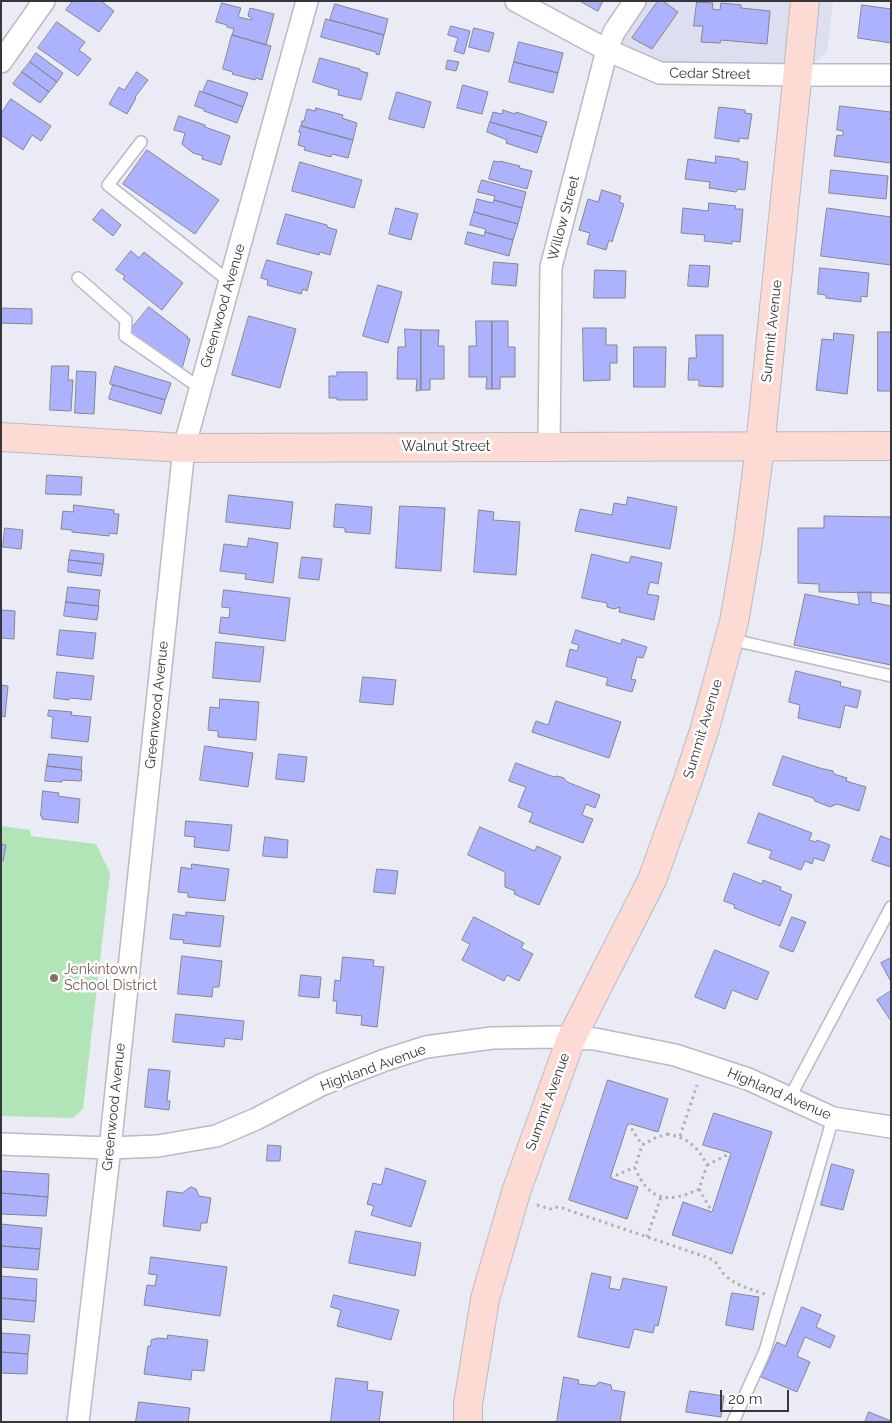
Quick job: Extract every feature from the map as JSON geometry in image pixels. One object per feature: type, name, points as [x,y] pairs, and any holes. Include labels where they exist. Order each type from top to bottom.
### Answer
[{"type":"street","points":[[1,62],[44,1]]},
{"type":"street","name":"Greenwood Avenue","points":[[78,1422],[110,1148],[184,448],[308,1]]},
{"type":"street","name":"Cedar Street","points":[[516,1],[607,50],[660,73],[891,75]]},
{"type":"street","name":"Willow Street","points":[[549,446],[551,267],[607,50],[614,32],[635,1]]},
{"type":"street","name":"Summit Avenue","points":[[468,1422],[468,1404],[485,1299],[516,1192],[571,1039],[652,880],[685,791],[705,728],[734,622],[748,540],[760,447],[805,1]]},
{"type":"street","name":"Walnut Street","points":[[1,437],[184,448],[891,446]]},
{"type":"street","name":"Highland Avenue","points":[[1,1144],[110,1148],[158,1146],[216,1136],[323,1085],[385,1060],[426,1047],[492,1038],[555,1037],[595,1039],[675,1055],[748,1078],[789,1099],[833,1118],[891,1127]]},
{"type":"lane","points":[[140,142],[108,185],[230,282]]},
{"type":"lane","points":[[78,278],[126,320],[125,336],[200,388]]},
{"type":"lane","points":[[729,639],[891,676]]},
{"type":"lane","points":[[789,1099],[891,907]]},
{"type":"lane","points":[[734,1422],[765,1351],[833,1118]]},
{"type":"path","points":[[680,1136],[699,1081]]},
{"type":"path","points":[[628,1123],[642,1145]]},
{"type":"path","points":[[707,1165],[693,1145],[680,1136],[667,1134],[642,1145],[635,1168],[640,1181],[650,1192],[661,1197],[674,1198],[687,1195],[699,1189],[707,1165],[731,1153]]},
{"type":"path","points":[[610,1178],[636,1166]]},
{"type":"path","points":[[699,1189],[712,1212]]},
{"type":"path","points":[[647,1237],[661,1197]]},
{"type":"path","points":[[536,1205],[550,1209],[562,1208],[709,1258],[717,1262],[723,1274],[736,1284],[780,1300]]},
{"type":"shaded area","points":[[635,1],[833,1],[827,53],[797,75],[660,73],[607,50]]},
{"type":"green space","name":"Jenkintown School District","points":[[1,826],[30,830],[31,836],[96,844],[110,873],[83,1109],[73,1118],[1,1116]]},
{"type":"building","points":[[73,1],[101,1],[114,11],[99,32],[66,10]]},
{"type":"building","points":[[580,1],[603,1],[598,11]]},
{"type":"building","points":[[658,1],[663,1],[678,12],[652,49],[632,38]]},
{"type":"building","points":[[697,2],[713,3],[712,9],[720,10],[721,3],[741,5],[741,8],[770,11],[767,44],[721,40],[720,43],[701,42],[703,26],[694,26]]},
{"type":"building","points":[[222,3],[241,8],[238,17],[252,20],[248,16],[250,8],[274,14],[266,45],[232,35],[234,29],[216,22]]},
{"type":"building","points":[[335,4],[388,19],[384,35],[330,20]]},
{"type":"building","points":[[862,5],[891,9],[891,43],[858,38]]},
{"type":"building","points":[[326,19],[384,35],[379,55],[376,52],[321,37]]},
{"type":"building","points":[[57,22],[85,42],[79,50],[91,59],[78,76],[38,48]]},
{"type":"building","points":[[451,26],[470,31],[464,54],[454,51],[458,38],[448,35]]},
{"type":"building","points":[[474,28],[494,33],[489,52],[469,47]]},
{"type":"building","points":[[232,35],[271,46],[262,80],[232,74],[233,72],[223,69]]},
{"type":"building","points":[[519,42],[563,53],[558,73],[514,62]]},
{"type":"building","points":[[36,53],[63,73],[57,82],[30,62]]},
{"type":"building","points":[[320,58],[368,73],[361,100],[338,95],[339,90],[313,82]]},
{"type":"building","points":[[448,60],[459,62],[456,71],[446,69]]},
{"type":"building","points":[[30,62],[57,82],[49,92],[22,72]]},
{"type":"building","points":[[514,62],[558,73],[553,93],[509,82]]},
{"type":"building","points":[[22,72],[49,92],[40,103],[13,84]]},
{"type":"building","points":[[137,72],[148,80],[135,97],[127,114],[109,104],[119,87],[124,90]]},
{"type":"building","points":[[208,80],[248,93],[243,107],[203,92]]},
{"type":"building","points":[[463,85],[488,92],[482,114],[457,108]]},
{"type":"building","points":[[200,91],[243,107],[237,123],[195,106]]},
{"type":"building","points":[[397,92],[431,102],[424,128],[389,119]]},
{"type":"building","points":[[11,99],[51,126],[41,141],[32,135],[23,150],[1,135],[1,114]]},
{"type":"building","points":[[840,106],[891,112],[891,163],[834,156],[837,135],[843,136],[843,131],[837,130]]},
{"type":"building","points":[[719,107],[745,110],[745,113],[752,114],[748,139],[739,138],[739,142],[715,138]]},
{"type":"building","points":[[316,108],[343,115],[342,118],[357,123],[353,140],[301,126],[307,109],[315,111]]},
{"type":"building","points":[[503,110],[547,122],[542,137],[490,122],[493,112],[502,114]]},
{"type":"building","points":[[179,116],[230,136],[221,165],[202,159],[203,156],[193,153],[182,144],[185,133],[174,130]]},
{"type":"building","points":[[490,122],[542,137],[537,153],[506,143],[507,140],[487,132]]},
{"type":"building","points":[[301,126],[353,140],[348,158],[332,154],[331,157],[304,150],[305,147],[298,145]]},
{"type":"building","points":[[147,150],[219,200],[195,234],[123,184]]},
{"type":"building","points":[[716,156],[748,162],[745,190],[738,189],[736,192],[709,188],[710,182],[685,179],[688,159],[715,163]]},
{"type":"building","points":[[494,161],[520,166],[519,168],[532,171],[527,189],[489,179]]},
{"type":"building","points":[[300,162],[362,180],[354,208],[292,191]]},
{"type":"building","points":[[831,170],[888,176],[886,199],[829,193]]},
{"type":"building","points":[[482,180],[526,192],[522,208],[494,200],[495,196],[478,192]]},
{"type":"building","points":[[602,190],[621,196],[619,202],[624,204],[612,242],[609,240],[606,250],[587,244],[590,233],[579,230],[588,199],[598,202]]},
{"type":"building","points":[[477,199],[493,203],[494,200],[522,208],[518,224],[474,212]]},
{"type":"building","points":[[709,203],[736,206],[735,209],[743,209],[740,242],[732,241],[732,244],[704,241],[705,235],[681,233],[683,208],[708,211]]},
{"type":"building","points":[[396,208],[418,214],[411,240],[389,234]]},
{"type":"building","points":[[827,208],[891,217],[891,265],[821,256]]},
{"type":"building","points":[[102,209],[121,225],[113,236],[93,220]]},
{"type":"building","points":[[474,212],[518,224],[513,240],[485,232],[486,229],[470,225]]},
{"type":"building","points":[[286,214],[327,225],[327,227],[337,230],[330,255],[320,252],[319,255],[277,244]]},
{"type":"building","points":[[468,232],[484,236],[485,232],[513,240],[509,256],[465,244]]},
{"type":"building","points":[[131,251],[139,258],[144,252],[183,283],[162,310],[123,279],[125,276],[116,270]]},
{"type":"building","points":[[267,260],[312,272],[307,291],[303,289],[301,294],[267,285],[268,280],[261,278]]},
{"type":"building","points":[[494,262],[518,264],[516,286],[492,284]]},
{"type":"building","points":[[690,265],[710,266],[708,287],[688,286]]},
{"type":"building","points":[[820,268],[869,273],[867,297],[861,296],[861,302],[826,298],[826,295],[818,294]]},
{"type":"building","points":[[595,270],[626,271],[625,298],[594,298]]},
{"type":"building","points":[[378,285],[402,292],[388,343],[363,336]]},
{"type":"building","points":[[149,307],[190,339],[182,369],[172,365],[129,332]]},
{"type":"building","points":[[1,308],[32,309],[32,324],[1,323]]},
{"type":"building","points":[[249,316],[296,329],[280,388],[232,375]]},
{"type":"building","points":[[476,321],[492,321],[492,389],[486,389],[487,377],[469,377],[469,346],[476,346]]},
{"type":"building","points":[[492,321],[508,321],[508,347],[515,347],[515,377],[500,377],[500,389],[492,389]]},
{"type":"building","points":[[583,328],[606,328],[606,345],[617,345],[617,363],[610,363],[610,380],[584,381]]},
{"type":"building","points":[[405,329],[421,330],[421,390],[416,391],[417,379],[397,379],[398,347],[405,347]]},
{"type":"building","points":[[421,330],[439,330],[438,346],[444,346],[444,379],[430,379],[430,390],[421,390]]},
{"type":"building","points":[[878,332],[891,332],[891,391],[878,391]]},
{"type":"building","points":[[834,333],[854,335],[847,394],[816,390],[822,339],[833,340]]},
{"type":"building","points":[[696,335],[723,335],[723,387],[699,386],[699,380],[688,380],[689,358],[696,358]]},
{"type":"building","points":[[634,347],[666,347],[665,387],[634,387]]},
{"type":"building","points":[[52,366],[69,366],[68,380],[73,380],[71,411],[50,410]]},
{"type":"building","points":[[115,366],[171,383],[165,400],[110,384]]},
{"type":"building","points":[[77,371],[96,372],[94,414],[75,413]]},
{"type":"building","points":[[337,372],[367,372],[367,400],[337,400],[337,398],[329,398],[329,376],[337,376]]},
{"type":"building","points":[[113,385],[165,400],[161,414],[109,399]]},
{"type":"building","points":[[47,475],[82,477],[81,495],[46,494]]},
{"type":"building","points":[[229,495],[293,502],[290,529],[226,522]]},
{"type":"building","points":[[628,497],[677,507],[670,549],[575,531],[580,509],[612,515],[614,503],[626,505]]},
{"type":"building","points":[[891,503],[891,593],[819,592],[819,584],[798,583],[798,528],[824,528],[824,516],[890,517]]},
{"type":"building","points":[[336,504],[372,507],[370,534],[345,532],[345,528],[334,527]]},
{"type":"building","points":[[74,505],[114,510],[114,514],[119,514],[117,534],[109,533],[109,536],[61,529],[63,511],[73,512]]},
{"type":"building","points":[[400,506],[445,508],[441,571],[396,568]]},
{"type":"building","points":[[479,510],[494,512],[493,520],[520,522],[516,575],[474,572]]},
{"type":"building","points":[[5,528],[23,530],[21,549],[3,547]]},
{"type":"building","points":[[249,538],[278,543],[273,583],[245,579],[246,574],[220,571],[224,544],[247,547]]},
{"type":"building","points":[[71,550],[104,554],[103,564],[69,560]]},
{"type":"building","points":[[592,554],[629,563],[631,556],[662,563],[658,584],[650,582],[647,594],[659,596],[654,620],[619,612],[620,607],[614,609],[607,607],[607,603],[582,598]]},
{"type":"building","points":[[302,557],[322,559],[319,580],[299,578]]},
{"type":"building","points":[[69,560],[103,564],[101,576],[68,572]]},
{"type":"building","points":[[68,587],[100,590],[98,606],[66,602]]},
{"type":"building","points":[[224,590],[290,598],[285,641],[219,633],[221,617],[229,618],[230,608],[222,607]]},
{"type":"building","points":[[858,592],[871,592],[871,602],[891,606],[891,665],[794,645],[805,594],[859,605]]},
{"type":"building","points":[[66,602],[99,606],[97,620],[64,616]]},
{"type":"building","points":[[1,610],[15,611],[14,639],[1,638]]},
{"type":"building","points":[[60,630],[96,633],[93,659],[57,655]]},
{"type":"building","points":[[576,630],[621,644],[622,639],[647,647],[643,658],[637,657],[631,679],[636,680],[632,692],[606,685],[608,678],[566,666],[570,649],[577,651],[579,645],[572,643]]},
{"type":"building","points":[[216,642],[264,647],[260,682],[213,678]]},
{"type":"building","points":[[796,671],[841,682],[840,686],[861,691],[857,708],[845,705],[840,728],[798,718],[800,705],[789,702]]},
{"type":"building","points":[[57,672],[94,676],[91,700],[54,698]]},
{"type":"building","points":[[363,677],[396,680],[393,705],[360,702]]},
{"type":"building","points":[[1,685],[8,686],[5,717],[1,716]]},
{"type":"building","points":[[220,699],[259,702],[256,740],[218,737],[218,731],[208,730],[210,707],[219,708]]},
{"type":"building","points":[[556,701],[621,722],[609,758],[532,732],[536,721],[548,725]]},
{"type":"building","points":[[49,710],[72,712],[71,715],[91,717],[88,742],[51,738],[53,717],[48,716]]},
{"type":"building","points":[[205,746],[253,753],[248,787],[200,780]]},
{"type":"building","points":[[49,754],[82,757],[81,770],[47,766]]},
{"type":"building","points":[[279,754],[307,757],[304,782],[276,779]]},
{"type":"building","points":[[783,756],[833,771],[834,774],[847,778],[846,781],[866,787],[859,811],[837,804],[830,807],[815,801],[813,798],[773,785]]},
{"type":"building","points":[[516,763],[554,777],[564,778],[567,782],[600,795],[595,808],[586,804],[582,815],[593,819],[583,843],[529,822],[533,813],[518,807],[526,787],[509,781]]},
{"type":"building","points":[[47,766],[82,770],[81,781],[45,781]]},
{"type":"building","points":[[43,791],[59,793],[58,796],[80,799],[78,823],[42,819]]},
{"type":"building","points":[[759,813],[812,833],[809,840],[816,842],[817,840],[830,845],[824,861],[814,858],[812,864],[805,861],[801,870],[769,858],[772,851],[748,843]]},
{"type":"building","points":[[186,821],[232,825],[229,851],[194,847],[195,837],[185,836]]},
{"type":"building","points":[[480,827],[535,851],[537,846],[561,857],[539,905],[514,894],[515,891],[505,887],[505,872],[468,855]]},
{"type":"building","points":[[881,836],[891,840],[891,867],[872,861]]},
{"type":"building","points":[[265,837],[288,840],[287,858],[263,856]]},
{"type":"building","points":[[1,844],[6,845],[3,861],[1,860]]},
{"type":"building","points":[[192,864],[229,869],[225,901],[188,897],[188,893],[178,892],[181,867],[191,869]]},
{"type":"building","points":[[377,869],[398,871],[395,894],[374,892]]},
{"type":"building","points":[[734,873],[762,884],[763,880],[781,887],[780,890],[792,895],[780,926],[734,908],[735,905],[724,901]]},
{"type":"building","points":[[186,912],[224,916],[220,947],[183,943],[184,940],[170,939],[173,914],[186,916]]},
{"type":"building","points":[[474,917],[524,943],[521,948],[533,954],[519,981],[507,975],[504,981],[462,960],[470,944],[462,940]]},
{"type":"building","points":[[792,917],[806,922],[793,952],[780,947]]},
{"type":"building","points":[[715,950],[769,972],[757,1000],[732,990],[725,1009],[695,997]]},
{"type":"building","points":[[182,956],[222,961],[219,987],[213,987],[212,997],[178,994]]},
{"type":"building","points":[[343,957],[374,960],[373,966],[384,967],[377,1027],[361,1025],[362,1016],[336,1013],[337,1001],[333,1001],[335,980],[340,981]]},
{"type":"building","points":[[891,958],[891,979],[890,980],[881,963]]},
{"type":"building","points":[[301,975],[321,977],[319,998],[299,996]]},
{"type":"building","points":[[891,991],[891,1021],[877,1000]]},
{"type":"building","points":[[176,1014],[244,1021],[242,1040],[225,1038],[224,1047],[173,1042]]},
{"type":"building","points":[[149,1069],[170,1071],[167,1101],[170,1101],[169,1110],[145,1107]]},
{"type":"building","points":[[608,1080],[668,1099],[658,1132],[628,1123],[610,1178],[638,1187],[627,1219],[569,1200]]},
{"type":"building","points":[[714,1113],[772,1132],[732,1254],[672,1235],[683,1202],[712,1212],[731,1153],[703,1145]]},
{"type":"building","points":[[268,1145],[281,1146],[280,1161],[267,1161]]},
{"type":"building","points":[[832,1164],[854,1170],[843,1210],[821,1205]]},
{"type":"building","points":[[386,1168],[426,1181],[411,1227],[371,1215],[374,1206],[367,1204],[373,1183],[381,1185]]},
{"type":"building","points":[[1,1171],[49,1174],[48,1197],[1,1193]]},
{"type":"building","points":[[191,1187],[196,1189],[199,1196],[211,1198],[207,1223],[201,1223],[200,1231],[163,1226],[167,1191],[182,1193]]},
{"type":"building","points":[[1,1193],[48,1197],[46,1216],[1,1214]]},
{"type":"building","points":[[1,1224],[42,1228],[40,1249],[1,1246]]},
{"type":"building","points":[[356,1231],[421,1243],[415,1276],[349,1263]]},
{"type":"building","points":[[1,1246],[40,1249],[38,1270],[1,1267]]},
{"type":"building","points":[[151,1257],[227,1267],[220,1316],[144,1305],[147,1285],[155,1286],[157,1275],[149,1274]]},
{"type":"building","points":[[592,1273],[611,1277],[609,1288],[620,1290],[623,1278],[667,1287],[658,1326],[655,1325],[653,1333],[634,1329],[629,1348],[578,1337]]},
{"type":"building","points":[[1,1276],[37,1279],[36,1301],[1,1298]]},
{"type":"building","points":[[732,1293],[759,1297],[753,1330],[726,1325]]},
{"type":"building","points":[[334,1295],[399,1310],[391,1340],[337,1326],[341,1310],[331,1307]]},
{"type":"building","points":[[1,1298],[36,1301],[34,1322],[1,1319]]},
{"type":"building","points":[[802,1307],[821,1315],[816,1327],[835,1336],[830,1348],[805,1337],[797,1356],[810,1362],[797,1392],[761,1377],[777,1342],[785,1346]]},
{"type":"building","points":[[1,1333],[30,1335],[28,1354],[1,1352]]},
{"type":"building","points":[[168,1335],[208,1340],[204,1371],[192,1370],[191,1380],[144,1374],[148,1346],[151,1346],[151,1340],[158,1338],[167,1339]]},
{"type":"building","points":[[1,1352],[28,1354],[27,1374],[1,1373]]},
{"type":"building","points":[[564,1377],[579,1380],[578,1384],[595,1386],[599,1382],[611,1385],[612,1390],[625,1392],[620,1422],[557,1422]]},
{"type":"building","points":[[336,1378],[368,1382],[367,1390],[383,1392],[379,1422],[331,1422]]},
{"type":"building","points":[[690,1391],[724,1396],[721,1417],[686,1412]]},
{"type":"building","points":[[139,1402],[190,1408],[188,1422],[136,1422]]},
{"type":"building","points":[[869,1412],[891,1421],[891,1422],[865,1422]]},
{"type":"place","name":"Jenkintown School District","points":[[54,978]]}]
